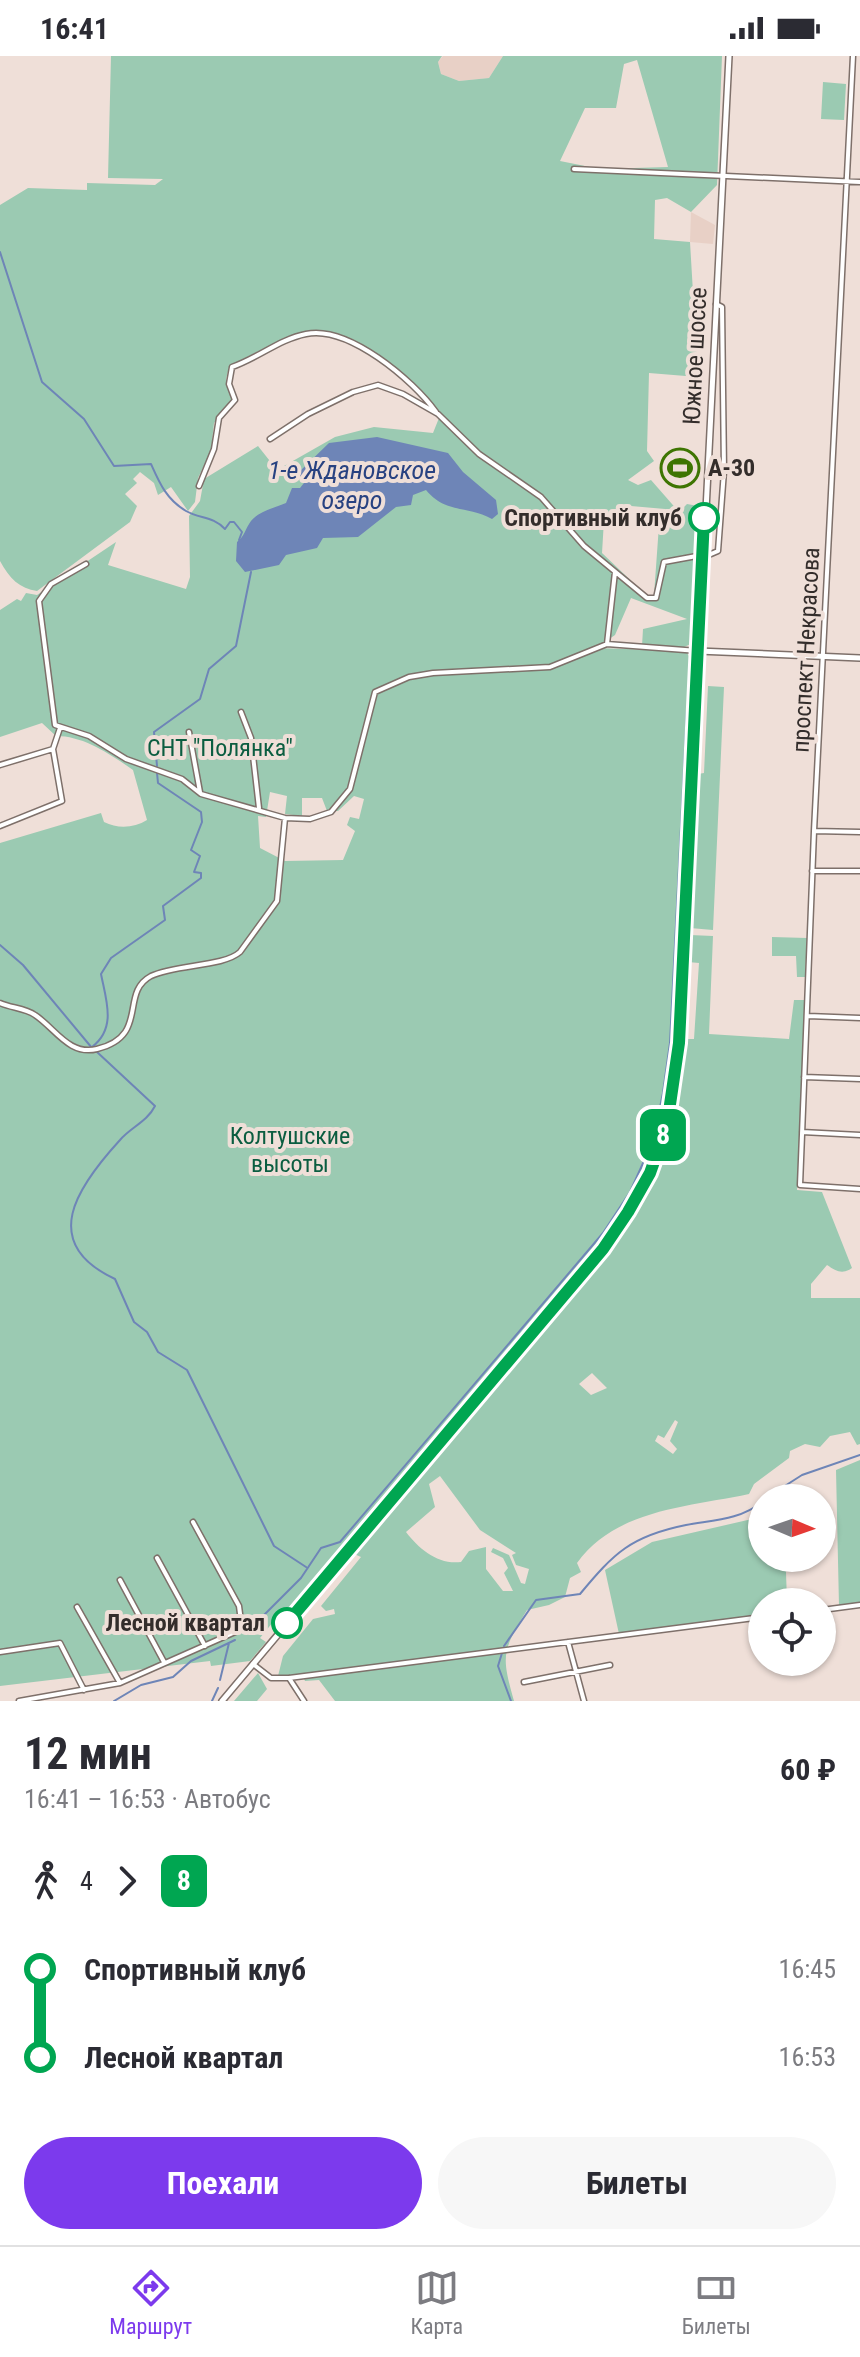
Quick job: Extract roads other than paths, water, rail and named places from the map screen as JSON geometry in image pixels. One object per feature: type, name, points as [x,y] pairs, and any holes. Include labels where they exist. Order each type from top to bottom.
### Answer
[{"type":"street","name":"Южное шоссе","points":[[222,1701],[603,1249],[650,1173],[673,1095],[679,1043],[729,56]]},
{"type":"street","name":"проспект Некрасова","points":[[853,56],[812,871],[800,1185],[860,1189]]},
{"type":"street","points":[[574,169],[860,182]]},
{"type":"street","points":[[199,486],[214,449],[219,418],[235,400],[229,384],[232,367],[294,337],[317,332],[349,340],[414,388],[479,454],[541,497],[573,535],[647,598],[656,598],[664,562],[718,551],[724,471],[722,307],[715,304]]},
{"type":"street","points":[[270,439],[331,401],[378,385],[413,398],[438,414]]},
{"type":"street","points":[[86,564],[51,584],[39,601],[52,714],[60,728],[89,736],[126,759],[182,779],[201,794],[259,808],[285,818],[318,818],[344,799],[354,780],[375,692],[409,677],[550,667],[607,644],[860,658]]},
{"type":"street","points":[[607,644],[614,569]]},
{"type":"street","points":[[241,712],[251,738],[259,808]]},
{"type":"street","points":[[0,826],[62,801],[53,749],[60,728]]},
{"type":"street","points":[[189,732],[201,794]]},
{"type":"street","points":[[0,765],[53,749]]},
{"type":"street","points":[[0,1003],[35,1014],[71,1045],[87,1051],[112,1044],[130,1026],[135,998],[144,981],[174,967],[231,958],[240,952],[277,901],[285,818]]},
{"type":"street","points":[[814,831],[860,832]]},
{"type":"street","points":[[812,871],[860,871]]},
{"type":"street","points":[[808,1016],[860,1018]]},
{"type":"street","points":[[804,1077],[860,1079]]},
{"type":"street","points":[[801,1132],[860,1135]]},
{"type":"street","points":[[19,1701],[120,1683],[242,1629],[239,1606],[193,1522]]},
{"type":"street","points":[[157,1558],[205,1646]]},
{"type":"street","points":[[120,1580],[164,1663]]},
{"type":"street","points":[[836,1608],[860,1605]]},
{"type":"street","points":[[77,1607],[120,1683]]},
{"type":"street","points":[[253,1664],[271,1678],[289,1678],[748,1619]]},
{"type":"street","points":[[568,1642],[584,1701]]},
{"type":"street","points":[[0,1652],[60,1643],[84,1690]]},
{"type":"street","points":[[524,1682],[610,1665]]},
{"type":"street","points":[[289,1678],[303,1700]]},
{"type":"water","name":"1-е Ждановское озеро","points":[[377,437],[448,453],[463,472],[496,500],[498,514],[492,519],[449,506],[426,490],[413,495],[411,505],[396,507],[358,537],[323,538],[317,548],[286,555],[279,565],[245,572],[236,561],[237,542],[254,518],[286,503],[292,488],[300,488],[304,483],[298,473],[329,443]]},
{"type":"waterway","points":[[0,252],[42,382],[84,419],[114,466],[151,464],[173,501],[191,514],[216,522],[225,529],[230,522],[234,522],[242,532],[239,540]]},
{"type":"waterway","points":[[157,766],[154,732],[200,699],[209,669],[236,646],[251,572]]},
{"type":"waterway","points":[[260,1619],[301,1578],[321,1548],[340,1542],[603,1233],[630,1192],[653,1141],[670,1043],[687,709]]},
{"type":"waterway","points":[[92,1047],[105,1031],[107,1022],[101,974],[111,958],[165,920],[163,906],[201,878],[201,873],[194,872],[200,856],[191,850],[202,822],[201,812],[158,783],[157,773]]},
{"type":"waterway","points":[[0,945],[23,965],[92,1048]]},
{"type":"waterway","points":[[97,1052],[155,1106],[104,1158],[79,1195],[72,1214],[71,1232],[77,1249],[91,1265],[115,1279],[134,1322],[147,1332],[158,1352],[187,1370],[274,1546],[306,1567]]},
{"type":"waterway","points":[[788,1484],[802,1475],[860,1455]]},
{"type":"waterway","points":[[504,1646],[536,1600],[580,1594],[603,1567],[637,1541],[667,1529],[735,1516],[748,1511]]},
{"type":"waterway","points":[[114,1701],[141,1685],[173,1677],[191,1661],[235,1640]]},
{"type":"waterway","points":[[220,1680],[229,1643]]},
{"type":"waterway","points":[[502,1653],[498,1666],[511,1701]]},
{"type":"waterway","points":[[212,1701],[218,1688]]},
{"type":"place","name":"А-30","points":[[680,468]]},
{"type":"place","name":"Спортивный клуб","points":[[704,518]]},
{"type":"place","name":"Лесной квартал","points":[[287,1623]]},
{"type":"park label","name":"СНТ \"Полянка\"","points":[[220,748]]},
{"type":"park label","name":"Колтушские высоты","points":[[290,1150]]}]
